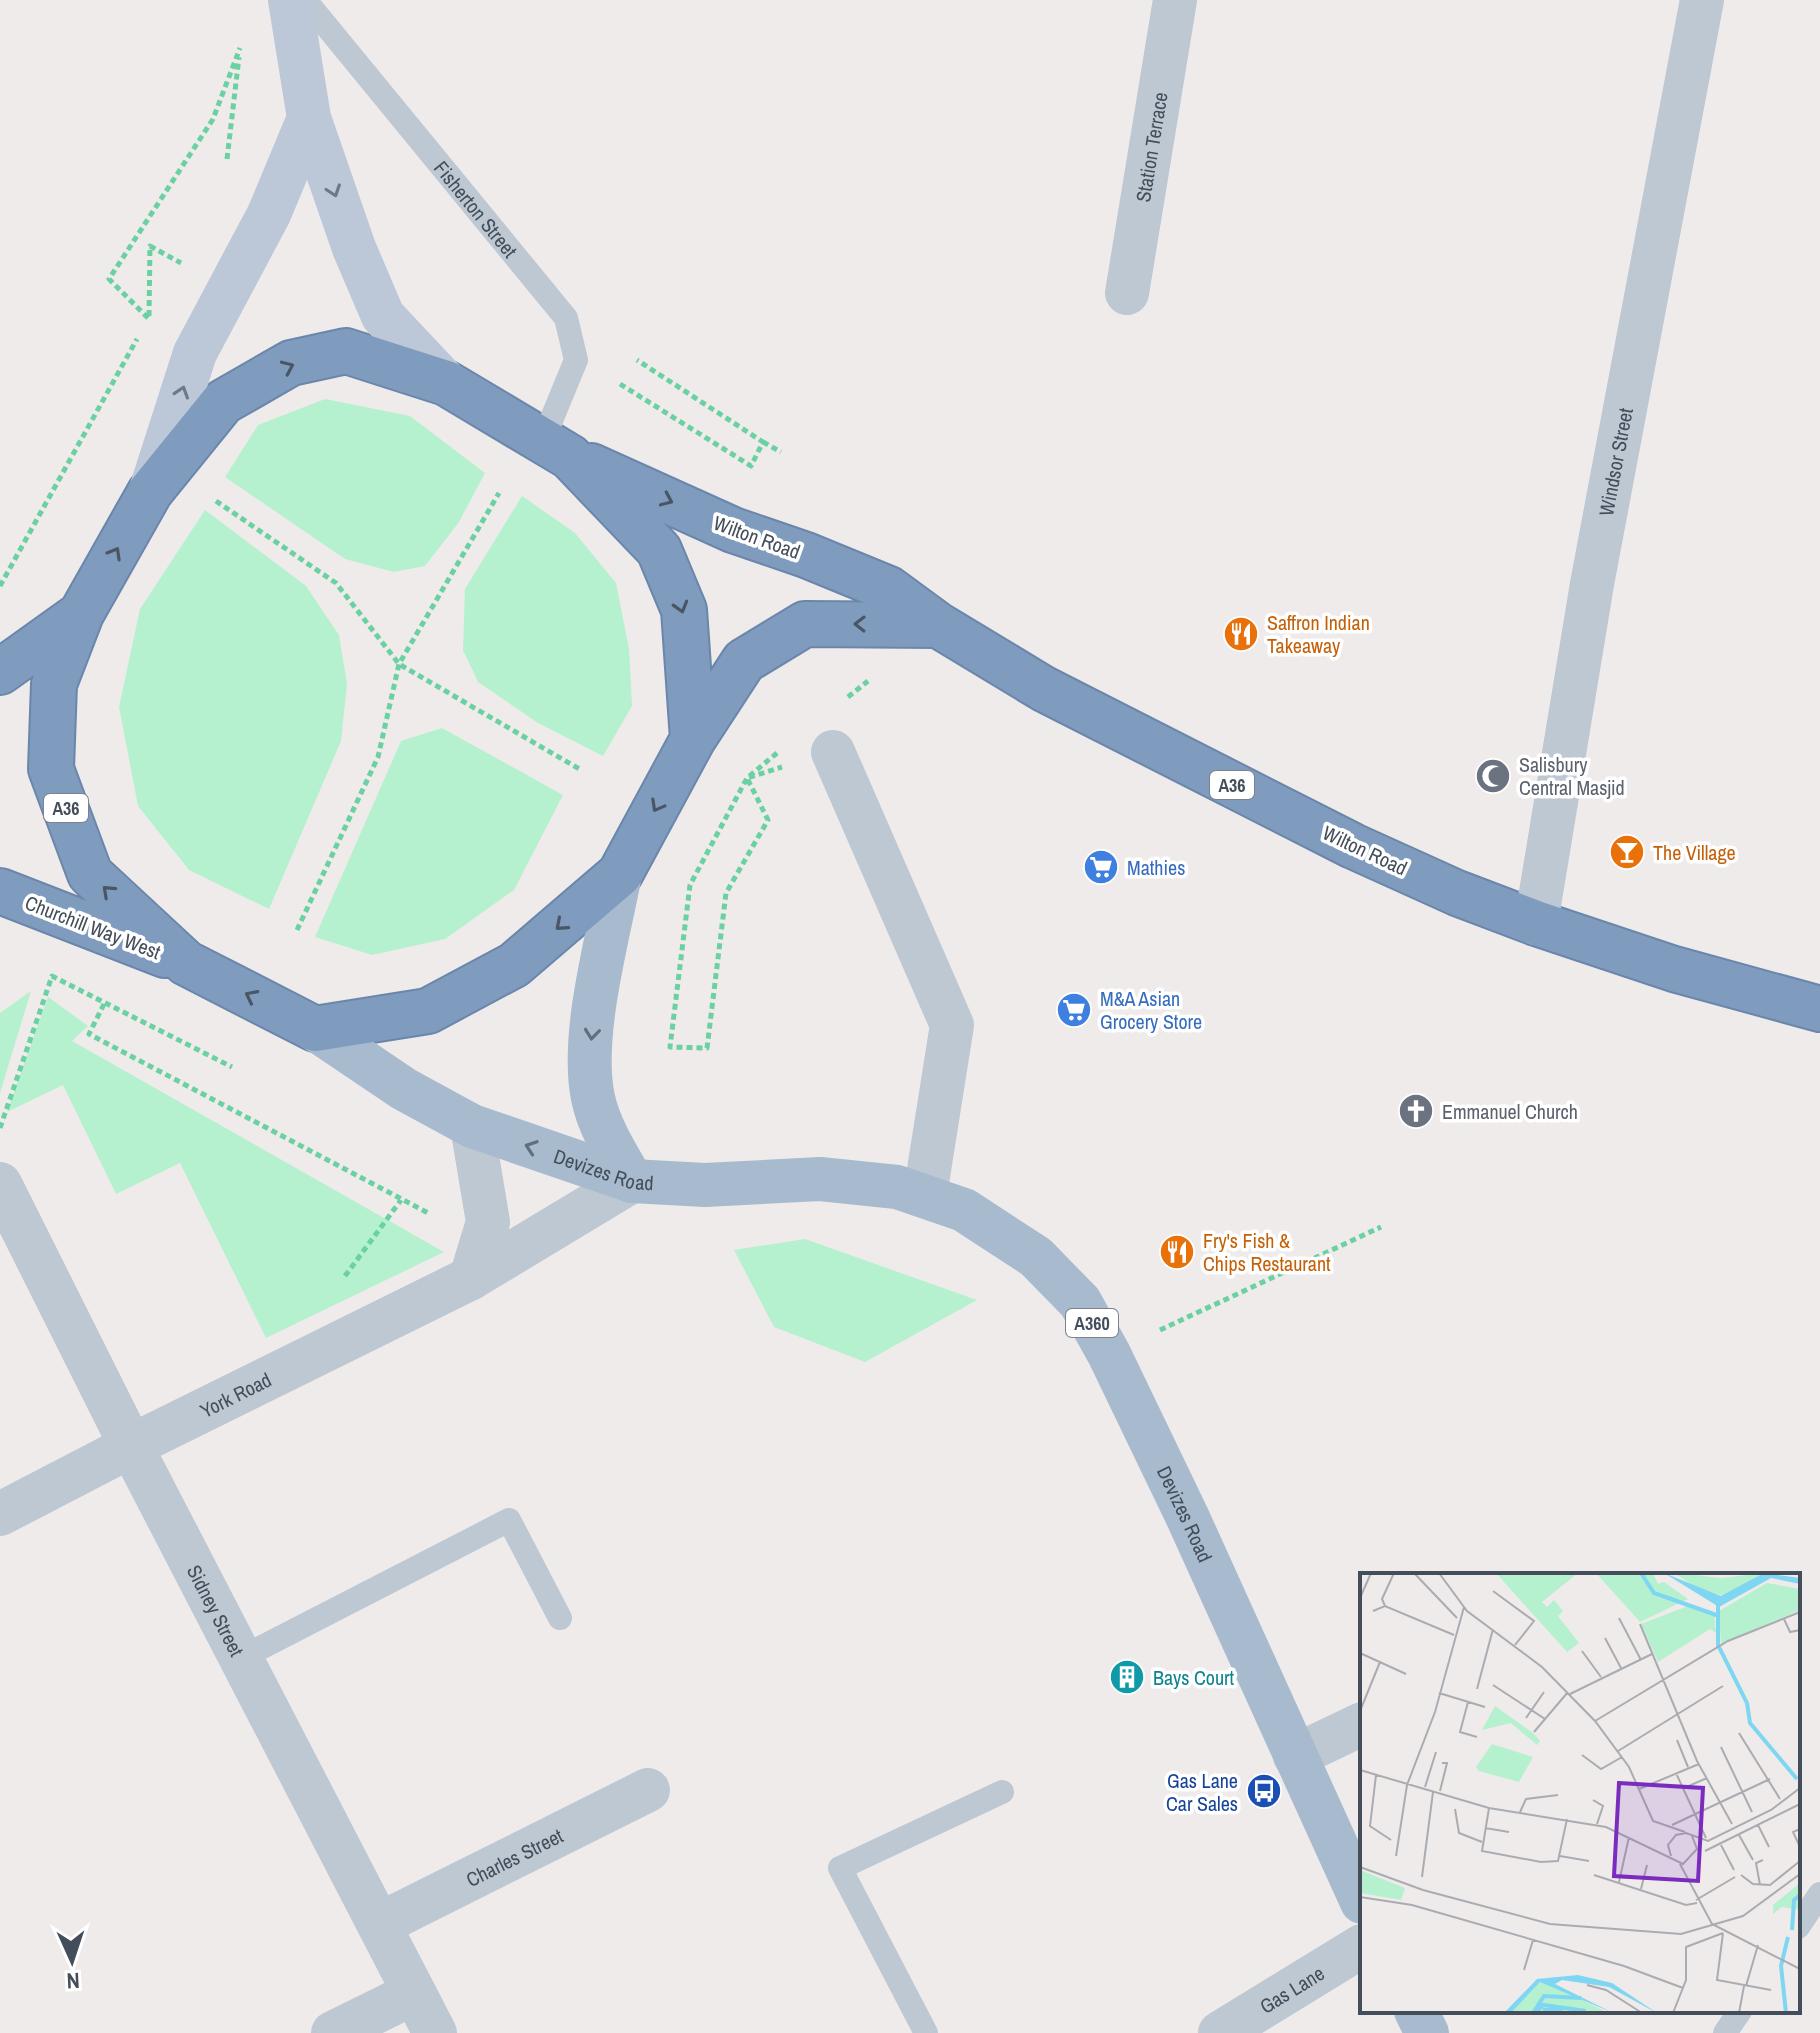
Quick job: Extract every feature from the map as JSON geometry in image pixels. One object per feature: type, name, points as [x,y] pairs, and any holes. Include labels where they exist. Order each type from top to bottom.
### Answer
[{"type":"highway","name":"A36","points":[[315,1029],[186,963],[90,874],[51,769],[54,684],[81,614],[150,492],[223,402],[291,363],[346,351],[446,383],[557,448],[659,550],[684,610],[693,739]]},
{"type":"highway","name":"Wilton Road","points":[[557,448],[733,530],[806,555],[889,589],[938,625],[1044,689],[1353,846],[1457,893],[1674,969],[1820,1009]]},
{"type":"highway","name":"A36","points":[[0,672],[81,614]]},
{"type":"highway","points":[[315,1029],[428,1011],[514,965],[620,874],[693,739],[744,661],[805,624],[938,625]]},
{"type":"highway","name":"Churchill Way West","points":[[0,891],[186,963]]},
{"type":"main road","points":[[620,874],[595,1007],[590,1059],[593,1099],[609,1140],[632,1181]]},
{"type":"main road","name":"Devizes Road","points":[[315,1029],[404,1089],[472,1126],[632,1181],[705,1185],[820,1179],[864,1182],[925,1195],[964,1210],[1036,1257],[1080,1302],[1109,1354],[1187,1516],[1360,1898]]},
{"type":"main road","points":[[1417,2013],[1427,2033]]},
{"type":"street","points":[[290,0],[309,118],[354,248],[383,316],[446,383]]},
{"type":"street","name":"Station Terrace","points":[[1127,293],[1175,0]]},
{"type":"street","name":"Windsor Street","points":[[1536,923],[1592,584],[1702,0]]},
{"type":"street","points":[[150,492],[195,353],[269,214],[309,118]]},
{"type":"street","points":[[833,752],[952,1025],[925,1195]]},
{"type":"street","points":[[472,1126],[488,1222],[476,1260]]},
{"type":"street","name":"York Road","points":[[0,1514],[476,1260],[632,1181]]},
{"type":"street","name":"Sidney Street","points":[[0,1184],[131,1446],[435,2033]]},
{"type":"street","points":[[1295,1756],[1360,1725]]},
{"type":"street","name":"Charles Street","points":[[380,1924],[648,1790]]},
{"type":"street","name":"Gas Lane","points":[[1220,2033],[1360,1947]]},
{"type":"street","points":[[333,2033],[414,1993]]},
{"type":"lane","name":"Fisherton Street","points":[[305,0],[566,318],[576,360],[557,448]]},
{"type":"lane","points":[[241,1658],[509,1520],[560,1618]]},
{"type":"lane","points":[[926,2033],[840,1868],[1002,1792]]},
{"type":"lane","points":[[1800,1924],[1820,1894]]},
{"type":"lane","points":[[1725,2033],[1739,2013]]},
{"type":"path","points":[[149,318],[109,279],[213,119],[240,46],[233,127]]},
{"type":"path","points":[[0,586],[149,318],[150,246],[182,263]]},
{"type":"path","points":[[637,360],[781,452]]},
{"type":"path","points":[[620,384],[751,466],[763,442]]},
{"type":"path","points":[[297,930],[378,757],[399,664],[499,493]]},
{"type":"path","points":[[216,501],[336,583],[399,664],[581,770]]},
{"type":"path","points":[[747,778],[768,820],[726,893],[707,1048],[670,1047],[690,885],[747,778],[833,752]]},
{"type":"path","points":[[0,1128],[52,976],[232,1067]]},
{"type":"path","points":[[104,1004],[89,1034],[476,1260]]},
{"type":"path","points":[[1109,1354],[1381,1227]]},
{"type":"green space","points":[[325,399],[410,416],[485,473],[459,522],[425,566],[394,572],[345,559],[225,477],[258,425]]},
{"type":"green space","points":[[522,496],[575,533],[616,583],[629,649],[632,706],[603,756],[538,723],[478,682],[463,650],[465,589]]},
{"type":"green space","points":[[205,510],[306,586],[339,635],[347,684],[341,741],[269,909],[189,870],[138,806],[119,707],[140,609]]},
{"type":"green space","points":[[442,728],[563,795],[514,890],[445,939],[372,955],[315,937],[401,741]]},
{"type":"green space","points":[[31,991],[0,1093],[0,1013]]},
{"type":"green space","points":[[48,997],[88,1026],[72,1041],[444,1252],[266,1338],[180,1163],[116,1194],[63,1085],[7,1112]]},
{"type":"green space","points":[[805,1239],[977,1300],[865,1362],[774,1327],[734,1250]]},
{"type":"place","name":"Saffron Indian Takeaway","points":[[1241,634]]},
{"type":"place","name":"Salisbury Central Masjid","points":[[1493,776]]},
{"type":"place","name":"The Village","points":[[1627,852]]},
{"type":"place","name":"Mathies","points":[[1101,867]]},
{"type":"place","name":"M&A Asian Grocery Store","points":[[1074,1010]]},
{"type":"place","name":"Emmanuel Church","points":[[1416,1111]]},
{"type":"place","name":"Fry's Fish & Chips Restaurant","points":[[1177,1252]]},
{"type":"place","name":"Bays Court","points":[[1127,1677]]},
{"type":"place","name":"Gas Lane Car Sales","points":[[1264,1791]]}]
